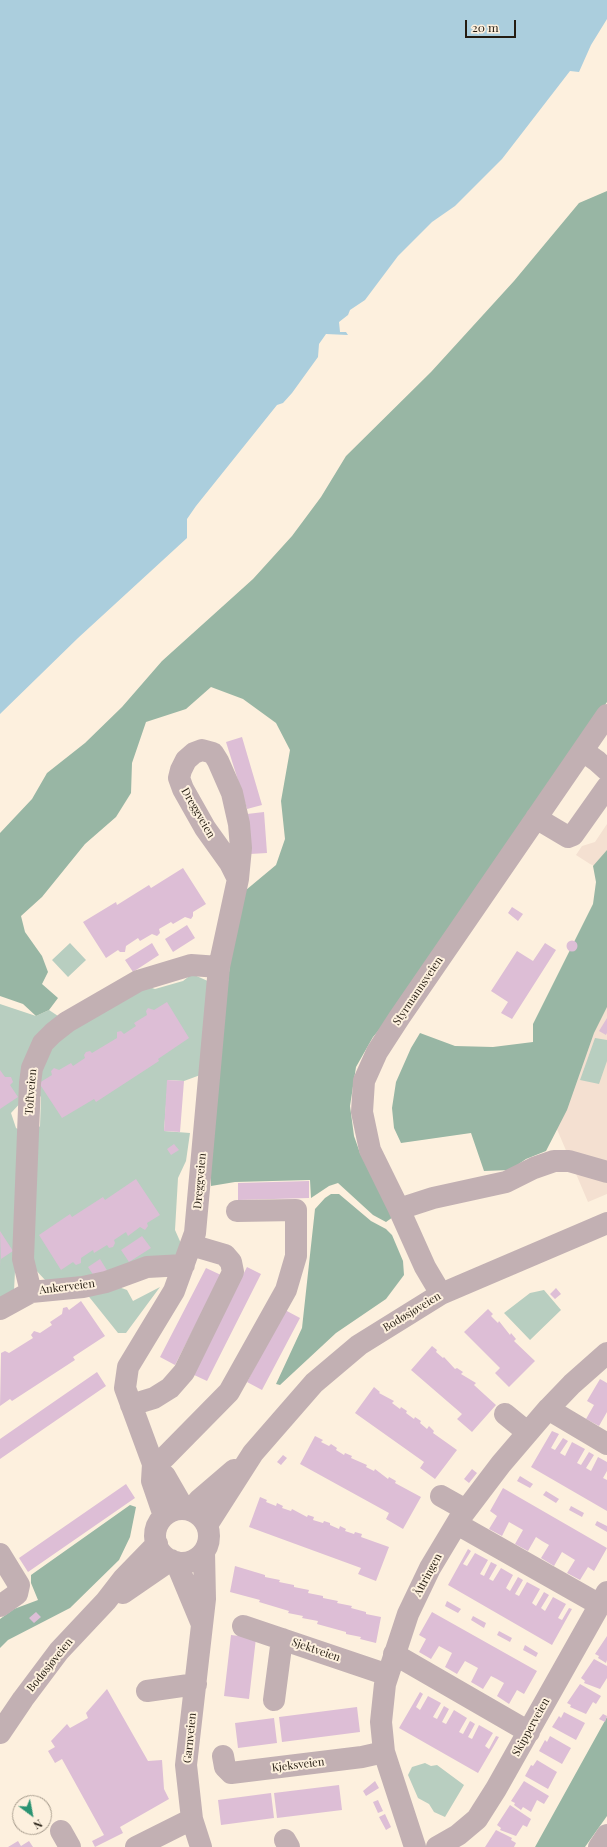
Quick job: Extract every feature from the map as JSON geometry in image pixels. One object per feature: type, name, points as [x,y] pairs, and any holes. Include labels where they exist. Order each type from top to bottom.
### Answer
[{"type":"street","name":"Styrmannsveien","points":[[441,1294],[425,1267],[370,1150],[362,1112],[364,1081],[377,1052],[399,1018],[607,715]]},
{"type":"street","name":"Dreggveien","points":[[180,1511],[165,1476],[153,1464],[125,1388],[128,1367],[174,1291],[195,1233],[219,967],[238,879],[241,848],[239,824],[232,793],[213,753],[202,750],[194,753],[186,760],[180,770],[179,778],[182,789],[238,879]]},
{"type":"street","points":[[583,751],[607,770]]},
{"type":"street","points":[[536,818],[568,837],[573,835],[607,787]]},
{"type":"street","name":"Toftveien","points":[[31,1292],[23,1259],[30,1083],[32,1068],[43,1044],[53,1033],[67,1022],[138,981],[191,965],[219,967]]},
{"type":"street","points":[[399,1209],[433,1198],[506,1182],[534,1168],[554,1161],[569,1161],[607,1172]]},
{"type":"street","points":[[153,1464],[165,1457],[230,1392],[286,1290],[296,1256],[296,1210],[237,1211]]},
{"type":"street","name":"Bodøsjøveien","points":[[0,1733],[22,1699],[59,1651],[106,1601],[123,1579],[168,1555],[156,1529],[180,1511],[199,1500],[253,1453],[314,1383],[336,1363],[359,1345],[441,1294],[607,1222]]},
{"type":"street","points":[[131,1405],[154,1398],[170,1388],[184,1372],[233,1272],[231,1262],[225,1255],[188,1255]]},
{"type":"street","name":"Ankerveien","points":[[0,1308],[31,1292],[83,1287],[106,1282],[188,1255]]},
{"type":"street","name":"Åttringen","points":[[415,1847],[384,1752],[380,1722],[391,1664],[411,1608],[430,1568],[461,1517],[527,1432],[572,1384],[607,1353]]},
{"type":"street","points":[[548,1409],[607,1444]]},
{"type":"street","points":[[505,1414],[527,1432]]},
{"type":"street","name":"Bodøsjøveien","points":[[207,1525],[253,1453]]},
{"type":"street","points":[[441,1496],[461,1517],[603,1599]]},
{"type":"street","points":[[168,1555],[191,1561],[204,1552],[208,1544],[209,1534],[204,1519],[180,1511]]},
{"type":"street","name":"Garnveien","points":[[201,1847],[192,1819],[186,1765],[203,1627],[205,1599],[204,1552]]},
{"type":"street","points":[[0,1554],[19,1585],[16,1594],[0,1606]]},
{"type":"street","name":"Garnveien","points":[[168,1555],[203,1627]]},
{"type":"street","name":"Skipperveien","points":[[438,1847],[458,1835],[477,1818],[496,1789],[529,1732],[603,1599]]},
{"type":"street","name":"Sjektveien","points":[[243,1626],[282,1639],[391,1664],[529,1732]]},
{"type":"street","points":[[274,1700],[282,1639]]},
{"type":"street","points":[[147,1691],[196,1684]]},
{"type":"street","name":"Kjeksveien","points":[[223,1756],[225,1767],[231,1774],[362,1757],[384,1752]]},
{"type":"street","points":[[136,1847],[192,1819]]},
{"type":"street","points":[[599,1847],[607,1835]]},
{"type":"shaded area","points":[[607,824],[607,871],[590,864],[576,855],[582,846],[595,842]]},
{"type":"shaded area","points":[[607,968],[607,1194],[588,1202],[536,1080]]},
{"type":"green space","points":[[607,191],[607,702],[396,1010],[373,1037],[356,1067],[350,1106],[354,1136],[360,1153],[393,1217],[386,1222],[373,1215],[338,1183],[329,1186],[311,1198],[310,1180],[235,1182],[211,1186],[211,1139],[231,954],[246,890],[276,865],[285,839],[281,801],[290,750],[276,723],[243,699],[211,687],[186,709],[146,722],[132,763],[131,793],[116,817],[85,844],[42,897],[21,916],[25,932],[42,956],[48,972],[42,984],[58,998],[49,1010],[36,1016],[23,1004],[0,996],[0,833],[32,799],[47,773],[85,743],[122,707],[162,661],[253,579],[292,536],[321,497],[346,456],[431,372],[514,281],[579,203]]},
{"type":"green space","points":[[607,850],[607,1007],[594,1033],[567,1110],[546,1151],[526,1159],[510,1170],[484,1171],[471,1133],[401,1143],[394,1128],[392,1108],[396,1082],[411,1048],[420,1033],[455,1046],[493,1047],[533,1042],[533,1024],[593,904],[596,882],[593,866]]},
{"type":"green space","points":[[70,943],[86,960],[68,977],[52,960]]},
{"type":"green space","points":[[192,974],[210,982],[203,1074],[184,1081],[168,1080],[164,1131],[190,1133],[186,1161],[178,1178],[175,1230],[183,1248],[176,1257],[107,1277],[46,1281],[33,1267],[33,1134],[40,1126],[41,1097],[33,1088],[53,1039],[140,984],[155,989],[183,981]]},
{"type":"green space","points":[[0,1004],[36,1016],[49,1010],[61,1018],[24,1099],[11,1113],[16,1128],[25,1133],[20,1170],[14,1291],[0,1303]]},
{"type":"green space","points":[[595,1038],[607,1040],[607,1061],[599,1084],[580,1080]]},
{"type":"green space","points":[[331,1194],[339,1194],[371,1221],[386,1229],[392,1235],[403,1261],[404,1275],[386,1299],[336,1333],[280,1385],[276,1384],[302,1328],[315,1209]]},
{"type":"green space","points":[[116,1286],[127,1290],[133,1301],[160,1287],[126,1333],[118,1333],[86,1293]]},
{"type":"green space","points":[[544,1290],[561,1310],[530,1340],[504,1313],[530,1293]]},
{"type":"green space","points":[[130,1505],[136,1507],[130,1537],[119,1560],[70,1608],[8,1640],[0,1648],[0,1619],[14,1609],[38,1600],[31,1583],[31,1575]]},
{"type":"green space","points":[[607,1717],[607,1816],[585,1847],[535,1847]]},
{"type":"green space","points":[[425,1763],[431,1766],[437,1765],[464,1785],[445,1817],[434,1812],[429,1804],[418,1798],[408,1775],[412,1767]]},
{"type":"water","points":[[0,0],[607,0],[607,19],[591,45],[579,72],[570,71],[502,159],[455,206],[432,222],[398,256],[365,300],[350,310],[348,315],[339,322],[340,332],[346,332],[348,335],[326,334],[319,344],[318,357],[292,393],[283,403],[277,405],[187,519],[187,538],[78,638],[0,714]]},
{"type":"building","points":[[242,737],[262,805],[247,809],[226,742]]},
{"type":"building","points":[[264,812],[267,853],[250,854],[247,814]]},
{"type":"building","points":[[183,868],[206,904],[193,912],[191,919],[185,917],[173,924],[171,922],[159,929],[160,933],[157,936],[152,934],[140,941],[138,938],[126,946],[125,952],[120,952],[118,950],[106,958],[83,922],[116,902],[117,905],[149,885],[151,888]]},
{"type":"building","points":[[512,907],[523,914],[518,921],[508,913]]},
{"type":"building","points":[[187,925],[195,938],[173,952],[165,939]]},
{"type":"building","points":[[570,941],[574,941],[576,942],[576,950],[570,951],[567,948],[567,944]]},
{"type":"building","points":[[152,943],[159,955],[133,972],[125,960]]},
{"type":"building","points":[[545,943],[556,950],[512,1019],[501,1013],[508,1002],[491,991],[517,951],[533,961]]},
{"type":"building","points":[[167,1002],[189,1038],[158,1059],[159,1061],[96,1102],[94,1099],[62,1118],[39,1083],[52,1075],[51,1071],[54,1068],[59,1070],[71,1063],[73,1066],[85,1058],[84,1055],[86,1052],[90,1051],[92,1053],[117,1038],[117,1032],[121,1031],[124,1034],[136,1026],[134,1023],[147,1015],[146,1011],[148,1008],[154,1010]]},
{"type":"building","points":[[607,1018],[607,1033],[606,1035],[599,1031]]},
{"type":"building","points":[[0,1070],[5,1077],[11,1077],[13,1082],[10,1085],[18,1097],[0,1109]]},
{"type":"building","points":[[167,1080],[184,1081],[180,1132],[164,1131]]},
{"type":"building","points":[[174,1144],[179,1150],[171,1155],[167,1149]]},
{"type":"building","points":[[136,1179],[160,1215],[147,1223],[148,1226],[145,1230],[140,1227],[128,1236],[126,1232],[114,1240],[115,1243],[113,1247],[109,1248],[107,1245],[94,1253],[93,1250],[81,1258],[81,1263],[76,1265],[73,1262],[61,1270],[39,1235],[70,1214],[72,1217],[103,1197],[105,1200]]},
{"type":"building","points":[[309,1181],[309,1198],[238,1200],[238,1183]]},
{"type":"building","points":[[0,1231],[13,1251],[1,1259],[1,1267]]},
{"type":"building","points":[[142,1236],[151,1248],[129,1262],[121,1250]]},
{"type":"building","points":[[100,1259],[108,1272],[96,1279],[88,1267]]},
{"type":"building","points":[[247,1267],[261,1274],[207,1381],[192,1374]]},
{"type":"building","points":[[206,1268],[221,1275],[175,1365],[160,1357]]},
{"type":"building","points":[[556,1288],[561,1294],[555,1299],[550,1294]]},
{"type":"building","points":[[81,1301],[105,1336],[73,1357],[75,1360],[12,1401],[10,1399],[0,1406],[1,1353],[5,1351],[9,1353],[33,1338],[31,1335],[34,1331],[40,1333],[52,1325],[50,1322],[62,1314],[63,1308],[67,1307],[69,1310]]},
{"type":"building","points":[[488,1309],[493,1314],[491,1316],[498,1323],[499,1321],[510,1335],[511,1333],[516,1339],[514,1341],[535,1361],[509,1387],[495,1373],[500,1368],[464,1332]]},
{"type":"building","points":[[285,1310],[300,1318],[262,1390],[247,1382]]},
{"type":"building","points":[[432,1346],[437,1350],[436,1352],[443,1358],[444,1357],[455,1369],[457,1368],[463,1372],[461,1374],[476,1383],[474,1385],[496,1405],[472,1432],[457,1419],[462,1414],[411,1370]]},
{"type":"building","points":[[97,1372],[106,1386],[0,1459],[0,1439]]},
{"type":"building","points":[[600,1379],[607,1383],[607,1412],[599,1426],[586,1419],[594,1405],[587,1401]]},
{"type":"building","points":[[374,1387],[380,1392],[379,1393],[394,1401],[392,1403],[400,1409],[401,1407],[414,1419],[415,1417],[421,1421],[420,1423],[427,1429],[429,1426],[434,1431],[433,1433],[457,1450],[435,1479],[420,1468],[424,1462],[355,1413]]},
{"type":"building","points":[[552,1431],[559,1434],[551,1448],[555,1450],[563,1438],[568,1441],[560,1453],[565,1456],[572,1442],[585,1449],[577,1463],[581,1465],[589,1452],[594,1455],[586,1468],[591,1471],[598,1457],[607,1462],[607,1471],[603,1478],[607,1480],[607,1511],[531,1467]]},
{"type":"building","points":[[315,1436],[323,1440],[321,1442],[329,1446],[331,1444],[337,1448],[336,1450],[344,1455],[345,1453],[352,1456],[351,1458],[367,1465],[366,1467],[374,1471],[375,1469],[388,1479],[389,1477],[396,1481],[395,1483],[421,1497],[403,1529],[386,1519],[389,1513],[300,1464]]},
{"type":"building","points":[[283,1455],[287,1458],[281,1465],[277,1462]]},
{"type":"building","points":[[472,1469],[477,1473],[469,1483],[464,1479]]},
{"type":"building","points":[[520,1476],[533,1484],[530,1488],[517,1481]]},
{"type":"building","points":[[126,1484],[135,1498],[28,1572],[19,1558]]},
{"type":"building","points":[[503,1488],[607,1548],[594,1571],[588,1567],[580,1580],[567,1573],[575,1560],[562,1552],[554,1566],[541,1558],[549,1545],[536,1537],[528,1551],[515,1544],[523,1530],[509,1522],[502,1536],[489,1529],[497,1516],[490,1511]]},
{"type":"building","points":[[546,1491],[559,1499],[556,1503],[543,1495]]},
{"type":"building","points":[[260,1497],[267,1500],[266,1502],[276,1506],[277,1503],[283,1506],[282,1508],[291,1511],[292,1509],[307,1517],[308,1515],[314,1517],[313,1520],[323,1523],[324,1521],[330,1523],[330,1525],[339,1529],[340,1526],[346,1529],[345,1531],[354,1534],[355,1532],[362,1534],[361,1537],[389,1547],[376,1581],[358,1574],[361,1568],[249,1527]]},
{"type":"building","points":[[571,1506],[584,1513],[582,1517],[569,1510]]},
{"type":"building","points":[[597,1521],[607,1526],[607,1532],[595,1525]]},
{"type":"building","points":[[468,1549],[471,1551],[463,1564],[467,1566],[475,1553],[488,1560],[480,1574],[484,1576],[491,1562],[497,1565],[489,1579],[493,1581],[501,1568],[513,1575],[506,1588],[510,1591],[518,1577],[523,1580],[515,1594],[519,1596],[527,1582],[540,1589],[532,1603],[536,1606],[544,1592],[549,1595],[541,1608],[545,1611],[553,1597],[566,1604],[558,1618],[562,1620],[569,1608],[572,1609],[552,1645],[448,1585]]},
{"type":"building","points":[[235,1566],[265,1575],[265,1577],[280,1580],[279,1582],[294,1585],[294,1587],[309,1590],[308,1593],[338,1601],[337,1603],[352,1606],[351,1608],[366,1612],[366,1614],[381,1617],[376,1643],[360,1639],[361,1637],[346,1634],[346,1632],[317,1624],[318,1621],[302,1618],[303,1616],[288,1613],[289,1611],[259,1602],[260,1600],[230,1592]]},
{"type":"building","points":[[447,1601],[461,1609],[458,1613],[445,1606]]},
{"type":"building","points":[[36,1612],[41,1617],[34,1623],[29,1618]]},
{"type":"building","points":[[432,1612],[537,1671],[524,1694],[517,1690],[509,1704],[497,1696],[504,1683],[491,1676],[483,1689],[471,1682],[478,1668],[465,1661],[457,1674],[445,1667],[452,1653],[439,1646],[431,1659],[419,1652],[426,1639],[419,1635]]},
{"type":"building","points":[[473,1616],[486,1623],[484,1628],[471,1620]]},
{"type":"building","points":[[499,1631],[512,1638],[510,1642],[497,1635]]},
{"type":"building","points":[[231,1635],[256,1638],[249,1699],[224,1696]]},
{"type":"building","points":[[607,1636],[607,1660],[606,1663],[595,1654]]},
{"type":"building","points":[[525,1645],[538,1653],[536,1657],[523,1650]]},
{"type":"building","points":[[594,1659],[607,1666],[607,1678],[600,1689],[584,1683],[585,1681],[581,1678]]},
{"type":"building","points":[[580,1684],[601,1696],[596,1704],[593,1702],[586,1714],[570,1707],[571,1705],[567,1703]]},
{"type":"building","points":[[107,1689],[148,1761],[162,1760],[164,1789],[169,1799],[120,1827],[123,1833],[95,1847],[92,1841],[104,1835],[62,1759],[55,1763],[48,1751],[55,1747],[51,1741],[67,1724],[70,1728],[88,1718],[86,1713]]},
{"type":"building","points":[[420,1692],[423,1694],[416,1707],[420,1710],[428,1696],[441,1703],[433,1717],[437,1719],[444,1706],[449,1709],[442,1722],[446,1724],[454,1710],[467,1718],[459,1732],[463,1734],[470,1721],[475,1724],[468,1737],[472,1739],[479,1725],[493,1733],[485,1746],[489,1749],[496,1736],[499,1737],[478,1773],[399,1728]]},
{"type":"building","points":[[357,1707],[360,1732],[282,1742],[279,1717]]},
{"type":"building","points":[[564,1712],[585,1723],[576,1740],[552,1727],[559,1716],[561,1718]]},
{"type":"building","points":[[603,1714],[607,1716],[605,1722],[599,1719]]},
{"type":"building","points":[[274,1718],[277,1743],[238,1748],[235,1723]]},
{"type":"building","points":[[550,1736],[571,1748],[562,1764],[539,1751],[545,1740],[547,1742]]},
{"type":"building","points":[[537,1760],[557,1772],[548,1789],[525,1776],[531,1765],[533,1766]]},
{"type":"building","points":[[375,1781],[379,1788],[366,1796],[363,1791]]},
{"type":"building","points":[[524,1781],[549,1796],[544,1804],[537,1800],[531,1812],[523,1807],[521,1810],[511,1801]]},
{"type":"building","points":[[339,1785],[342,1810],[277,1818],[274,1793]]},
{"type":"building","points":[[271,1793],[274,1818],[221,1825],[218,1800]]},
{"type":"building","points":[[378,1800],[383,1811],[378,1813],[373,1802]]},
{"type":"building","points":[[510,1805],[531,1819],[527,1827],[523,1825],[516,1836],[500,1830],[501,1828],[497,1825]]},
{"type":"building","points":[[385,1814],[391,1827],[386,1830],[379,1817]]},
{"type":"building","points":[[496,1830],[512,1838],[511,1840],[516,1843],[514,1847],[485,1847]]},
{"type":"building","points":[[18,1841],[21,1846],[29,1841],[33,1847],[8,1847]]}]
